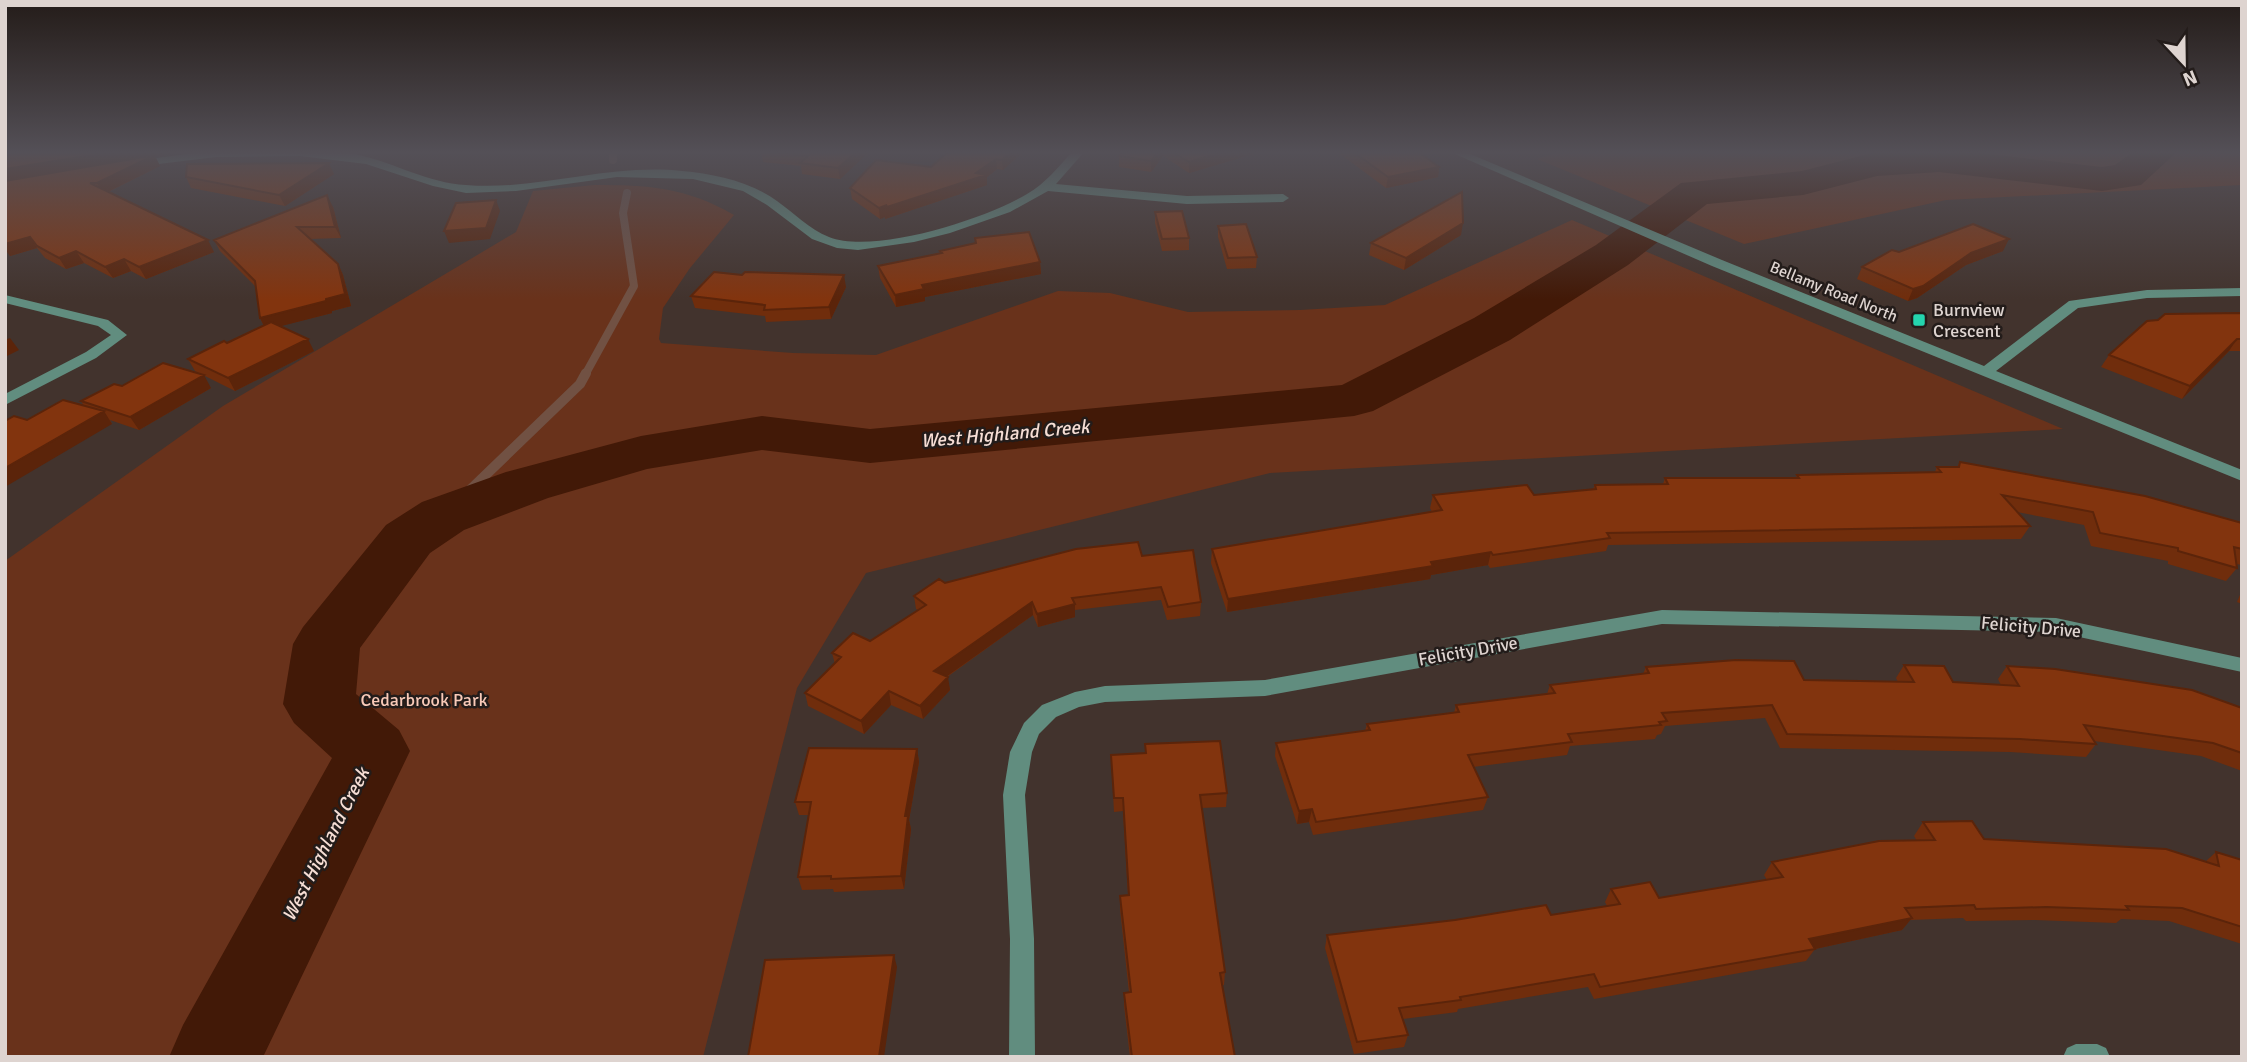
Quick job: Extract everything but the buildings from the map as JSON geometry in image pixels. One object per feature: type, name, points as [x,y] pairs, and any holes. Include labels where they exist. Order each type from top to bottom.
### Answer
[{"type":"street","points":[[770,201],[800,228],[837,244],[864,245],[948,231],[999,213],[1021,201]]},
{"type":"street","name":"Bellamy Road North","points":[[1572,201],[2242,476]]},
{"type":"street","points":[[1988,370],[2074,304],[2147,294],[2242,292]]},
{"type":"street","points":[[5,299],[103,323],[120,335],[91,355],[5,400]]},
{"type":"street","name":"Felicity Drive","points":[[1022,1057],[1022,939],[1014,795],[1021,751],[1031,729],[1049,711],[1075,700],[1105,694],[1265,688],[1662,617],[2056,625],[2242,665]]},
{"type":"street","points":[[2076,1057],[2096,1057]]},
{"type":"green space","name":"Cedarbrook Park","points":[[529,201],[703,201],[734,215],[690,268],[663,308],[659,339],[661,343],[793,353],[876,355],[1058,291],[1110,293],[1188,312],[1385,305],[1572,220],[2063,429],[1270,473],[866,573],[797,688],[703,1057],[5,1057],[5,561],[223,406],[516,232]]},
{"type":"green space","points":[[1638,201],[1943,201],[1744,244]]},
{"type":"waterway","points":[[585,375],[634,286],[623,213],[625,201]]},
{"type":"waterway","name":"West Highland Creek","points":[[215,1057],[373,751],[319,704],[327,644],[408,539],[443,516],[527,485],[641,453],[762,433],[870,446],[1354,400],[1492,329],[1612,255],[1685,201]]},
{"type":"waterway","points":[[443,516],[580,384],[586,373]]},
{"type":"place","name":"Burnview Crescent","points":[[1919,320]]}]
